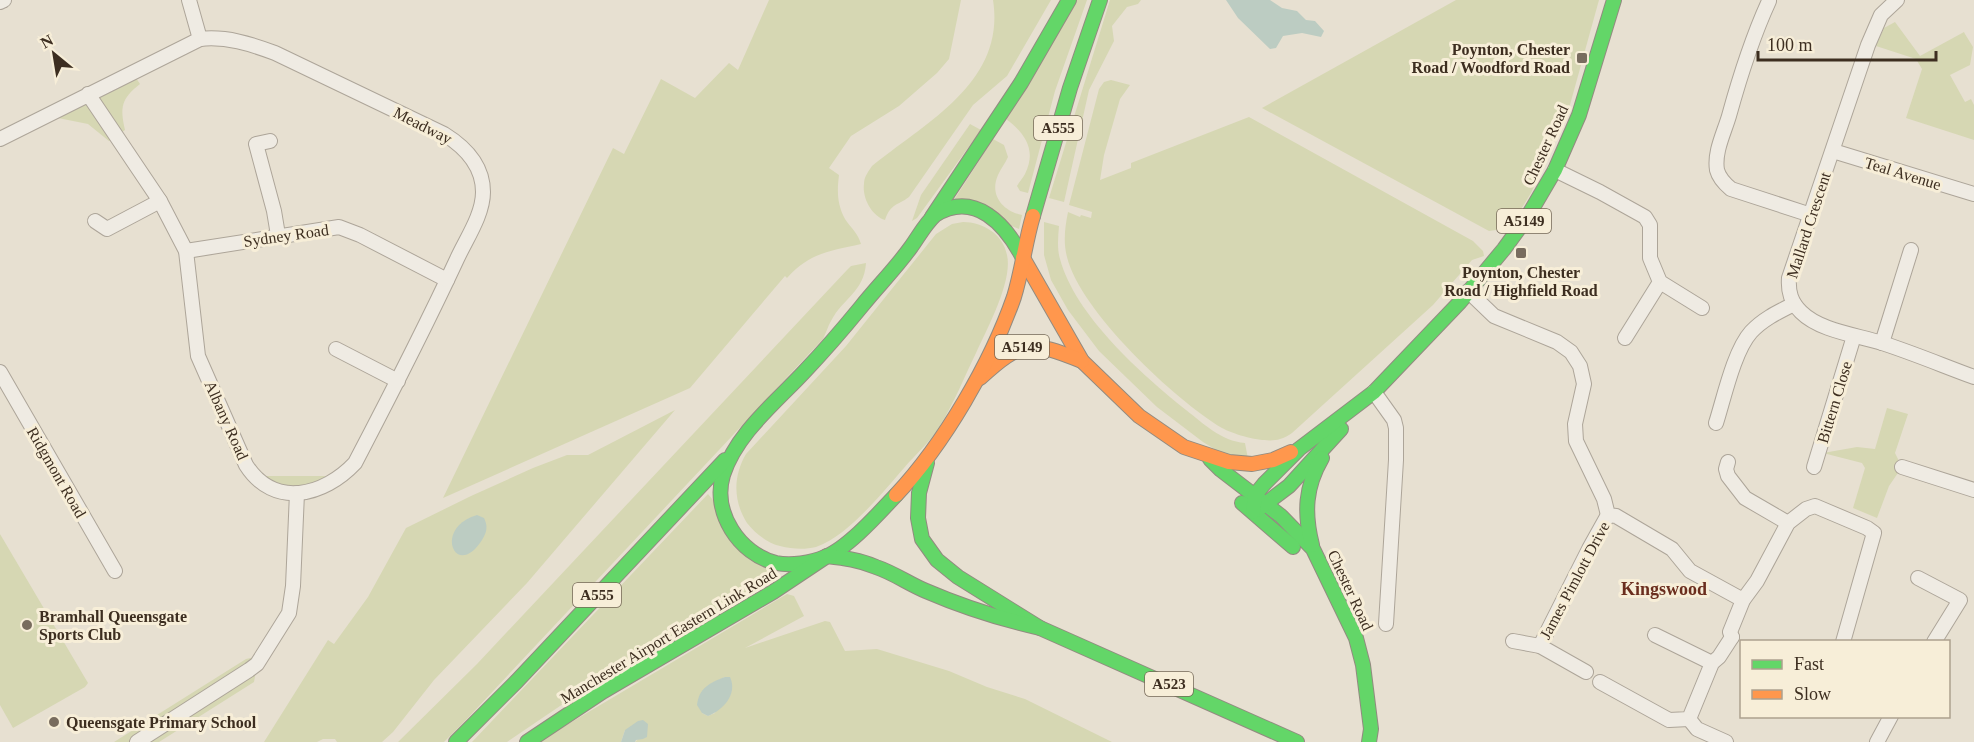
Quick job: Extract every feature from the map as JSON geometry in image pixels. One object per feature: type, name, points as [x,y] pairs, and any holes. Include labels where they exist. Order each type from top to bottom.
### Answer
[{"type":"main road","name":"A555","points":[[456,742],[517,681],[737,447],[912,246],[999,119],[1050,36],[1069,0]]},
{"type":"main road","name":"A555","points":[[737,447],[720,485],[720,501],[729,524],[739,539],[756,554],[777,563],[793,563],[827,556],[873,518],[932,452],[973,384],[1003,325],[1016,287],[1063,109],[1080,53],[1100,0]]},
{"type":"main road","name":"Chester Road","points":[[1253,512],[1268,505],[1340,430],[1504,249],[1543,192],[1555,170],[1579,115],[1614,0]]},
{"type":"main road","name":"Chester Road","points":[[932,217],[946,209],[974,207],[998,220],[1008,232],[1082,361],[1139,416],[1184,447],[1203,453],[1221,470],[1268,505],[1313,549],[1356,638],[1363,665],[1370,735]]},
{"type":"main road","name":"Chester Road","points":[[973,384],[1001,357],[1028,345],[1044,345],[1082,361]]},
{"type":"main road","name":"Chester Road","points":[[1255,495],[1299,448],[1369,396]]},
{"type":"main road","points":[[1313,549],[1305,514],[1306,496],[1314,470],[1340,430]]},
{"type":"main road","points":[[1184,447],[1205,471],[1327,578]]},
{"type":"main road","points":[[1203,453],[1229,462],[1252,464],[1273,460],[1299,448]]},
{"type":"main road","name":"A523","points":[[932,452],[922,475],[919,493],[918,518],[922,539],[937,560],[958,578],[1040,628],[1297,742]]},
{"type":"main road","points":[[1253,512],[1255,495]]},
{"type":"main road","name":"A523","points":[[827,556],[856,560],[878,567],[924,590],[996,617],[1040,628]]},
{"type":"main road","name":"Manchester Airport Eastern Link Road","points":[[527,742],[602,692],[790,581],[827,556]]},
{"type":"main road","name":"A523","points":[[790,581],[827,570],[845,570],[924,590]]},
{"type":"street","points":[[189,0],[200,39]]},
{"type":"street","name":"Mallard Crescent","points":[[1897,0],[1886,9],[1875,25],[1789,278],[1790,294],[1794,304],[1810,320],[1854,336],[1882,343],[1974,377]]},
{"type":"street","points":[[1769,1],[1753,35],[1717,154],[1717,170],[1722,180],[1731,189],[1811,215]]},
{"type":"street","name":"Meadway","points":[[0,139],[200,39],[216,37],[275,52],[444,134],[467,150],[481,178],[483,192],[481,207],[398,381],[355,463],[346,473],[321,489],[297,493]]},
{"type":"street","name":"Albany Road","points":[[88,94],[160,201],[186,251],[198,356],[237,446],[254,476],[262,484],[283,492],[297,493]]},
{"type":"street","points":[[270,141],[254,137],[274,211],[278,235]]},
{"type":"street","name":"Teal Avenue","points":[[1833,151],[1974,194]]},
{"type":"street","points":[[1555,170],[1645,217],[1650,225],[1650,258],[1660,282],[1702,308]]},
{"type":"street","points":[[107,229],[160,201]]},
{"type":"street","points":[[95,221],[107,229]]},
{"type":"street","name":"Sydney Road","points":[[186,251],[339,227],[360,235],[447,280]]},
{"type":"street","points":[[106,243],[107,229]]},
{"type":"street","points":[[1882,343],[1911,250]]},
{"type":"street","points":[[1625,338],[1660,282]]},
{"type":"street","points":[[1468,291],[1494,315],[1557,342],[1571,352],[1580,366],[1584,384],[1575,424],[1576,441],[1604,499],[1608,515],[1616,516],[1661,541],[1672,549],[1690,572],[1743,600]]},
{"type":"street","points":[[1716,423],[1736,359],[1749,333],[1768,317],[1794,304]]},
{"type":"street","name":"Bittern Close","points":[[1814,467],[1854,336]]},
{"type":"street","points":[[333,348],[398,381]]},
{"type":"street","name":"Ridgmont Road","points":[[0,372],[115,571]]},
{"type":"street","name":"Chester Road","points":[[1369,396],[1394,420],[1396,428],[1386,624]]},
{"type":"street","points":[[1728,462],[1726,469],[1728,476],[1745,498],[1788,523]]},
{"type":"street","points":[[1902,467],[1974,490]]},
{"type":"street","points":[[137,742],[249,670],[263,655],[289,613],[293,586],[297,493]]},
{"type":"street","points":[[1689,719],[1712,663],[1737,639],[1730,632],[1743,600],[1757,581],[1788,523],[1806,509],[1815,506],[1867,528],[1874,534],[1844,640]]},
{"type":"street","name":"James Pimlott Drive","points":[[1540,646],[1608,515]]},
{"type":"street","points":[[1918,578],[1960,600],[1935,640]]},
{"type":"street","points":[[1655,635],[1712,663]]},
{"type":"street","name":"James Pimlott Drive","points":[[1513,641],[1540,646],[1586,672]]},
{"type":"street","points":[[1600,682],[1669,720],[1689,719]]},
{"type":"street","points":[[1877,742],[1890,718]]},
{"type":"street","points":[[1689,719],[1697,729],[1726,742]]},
{"type":"green space","points":[[769,0],[961,0],[949,59],[937,73],[899,106],[851,136],[829,168],[839,175],[840,208],[861,244],[821,254],[803,263],[787,278],[785,276],[690,388],[443,498],[613,148],[624,154],[661,79],[695,98],[729,63],[738,70]]},
{"type":"green space","points":[[993,0],[1051,0],[1007,76],[973,105],[909,197],[892,208],[885,220],[880,218],[872,211],[866,200],[864,181],[866,175],[872,166],[937,116],[975,77],[987,54],[994,29]]},
{"type":"green space","points":[[1073,0],[1087,0],[1055,91],[1028,193],[1020,191],[1017,186],[1028,165],[1029,150],[1024,136],[1006,119]]},
{"type":"green space","points":[[1110,0],[1141,0],[1138,4],[1127,7],[1112,26],[1114,41],[1089,90],[1064,202],[1049,198]]},
{"type":"green space","points":[[1456,0],[1599,0],[1568,112],[1531,193],[1515,219],[1503,229],[1489,231],[1262,108]]},
{"type":"green space","points":[[1895,22],[1920,56],[1964,32],[1973,47],[1970,65],[1950,75],[1965,102],[1971,99],[1974,105],[1974,140],[1906,118],[1922,69],[1916,59],[1876,46],[1884,28]]},
{"type":"green space","points":[[132,72],[140,84],[129,94],[124,104],[125,130],[109,141],[88,124],[58,118]]},
{"type":"green space","points":[[1111,80],[1130,85],[1120,99],[1104,155],[1100,180],[1131,168],[1131,163],[1249,117],[1473,241],[1483,251],[1484,256],[1472,260],[1433,305],[1292,433],[1280,439],[1267,440],[1228,431],[1202,415],[1180,397],[1132,352],[1090,303],[1075,279],[1067,257],[1065,234],[1068,212],[1080,217],[1081,215],[1091,218],[1092,212],[1069,205],[1099,89],[1104,82]]},
{"type":"green space","points":[[970,124],[981,130],[917,218],[912,221],[921,195]]},
{"type":"green space","points":[[993,139],[1004,145],[1008,157],[999,173],[995,189],[1004,206],[1022,215],[1019,229],[952,203]]},
{"type":"green space","points":[[963,222],[978,224],[997,235],[1005,248],[1008,266],[1003,291],[992,318],[939,427],[864,513],[840,534],[816,547],[807,549],[775,545],[766,540],[747,523],[739,506],[737,480],[746,454],[846,346],[936,234],[952,224]]},
{"type":"green space","points":[[1044,222],[1059,226],[1059,255],[1068,280],[1080,301],[1112,342],[1149,379],[1206,426],[1228,439],[1245,443],[1248,459],[1221,453],[1203,442],[1157,407],[1099,351],[1068,310],[1051,280],[1044,255]]},
{"type":"green space","points":[[866,263],[861,281],[836,313],[823,339],[464,722],[444,742],[398,742],[477,664],[847,270],[851,266]]},
{"type":"green space","points":[[1887,408],[1908,414],[1895,453],[1902,467],[1889,486],[1877,518],[1853,508],[1865,468],[1862,463],[1823,453],[1857,447],[1875,449]]},
{"type":"green space","points":[[675,410],[527,583],[434,680],[393,732],[382,742],[337,742],[335,739],[323,739],[317,742],[264,742],[328,640],[334,644],[368,597],[406,528],[533,468],[567,455],[588,455]]},
{"type":"green space","points":[[264,476],[325,476],[333,482],[283,492]]},
{"type":"green space","points":[[708,494],[770,570],[777,575],[619,666],[507,742],[472,742]]},
{"type":"green space","name":"Bramhall Queensgate Sports Club","points":[[0,534],[88,683],[85,687],[13,728],[0,705]]},
{"type":"green space","points":[[787,594],[794,596],[804,616],[745,648],[825,621],[830,622],[845,651],[877,649],[949,671],[987,687],[1025,699],[1112,742],[635,742],[639,738],[625,730],[621,742],[538,742]],"holes":[[[725,677],[715,713],[708,716],[702,713],[709,685]]]},
{"type":"green space","points":[[263,655],[257,665],[254,682],[159,742],[114,742],[246,659]]},
{"type":"shaded area","points":[[1226,0],[1270,0],[1282,8],[1297,11],[1306,20],[1315,21],[1324,31],[1321,37],[1302,33],[1283,36],[1276,48],[1270,49],[1238,18]]},
{"type":"shaded area","points":[[477,515],[485,521],[484,537],[472,551],[464,555],[457,554],[453,548],[452,539],[455,530],[463,521]]},
{"type":"shaded area","points":[[730,677],[732,683],[728,701],[708,716],[702,713],[697,705],[700,694],[710,684]]},
{"type":"shaded area","points":[[643,720],[648,724],[647,737],[635,742],[621,742],[625,730]]},
{"type":"traffic: fast","points":[[932,217],[1021,83],[1069,0]]},
{"type":"traffic: fast","points":[[1033,216],[1070,88],[1100,0]]},
{"type":"traffic: fast","points":[[1253,512],[1255,495],[1264,484],[1299,449],[1374,392],[1460,302],[1528,216],[1555,170],[1579,115],[1614,0]]},
{"type":"traffic: fast","points":[[896,495],[863,529],[834,552],[814,561],[788,564],[776,563],[763,558],[740,541],[725,517],[721,503],[723,475],[729,460],[747,432],[840,332],[935,215],[950,208],[976,209],[998,223],[1023,258]]},
{"type":"traffic: fast","points":[[1256,511],[1289,486],[1341,429]]},
{"type":"traffic: fast","points":[[1312,545],[1307,511],[1309,490],[1322,458]]},
{"type":"traffic: fast","points":[[1210,459],[1281,516],[1313,549],[1356,638],[1363,665],[1371,729],[1369,742]]},
{"type":"traffic: fast","points":[[456,742],[517,681],[725,460]]},
{"type":"traffic: fast","points":[[927,463],[919,493],[918,518],[922,539],[937,560],[958,577],[1040,628],[1297,742]]},
{"type":"traffic: fast","points":[[1242,503],[1293,547]]},
{"type":"traffic: fast","points":[[527,742],[602,692],[773,592],[827,556],[870,565],[954,602],[997,617],[1040,628]]},
{"type":"traffic: slow","points":[[896,495],[914,475],[948,427],[993,349],[1014,297],[1033,216]]},
{"type":"traffic: slow","points":[[1023,258],[1082,361],[1139,416],[1184,447],[1229,462],[1252,464],[1273,460],[1291,452]]},
{"type":"traffic: slow","points":[[980,378],[1006,356],[1027,347],[1050,349],[1082,361]]},
{"type":"place","name":"Poynton, Chester Road / Woodford Road","points":[[1582,58]]},
{"type":"place","name":"Poynton, Chester Road / Highfield Road","points":[[1521,253]]},
{"type":"place","name":"Bramhall Queensgate Sports Club","points":[[27,625]]},
{"type":"place","name":"Queensgate Primary School","points":[[54,722]]},
{"type":"district","name":"Kingswood","points":[[1664,589]]}]
